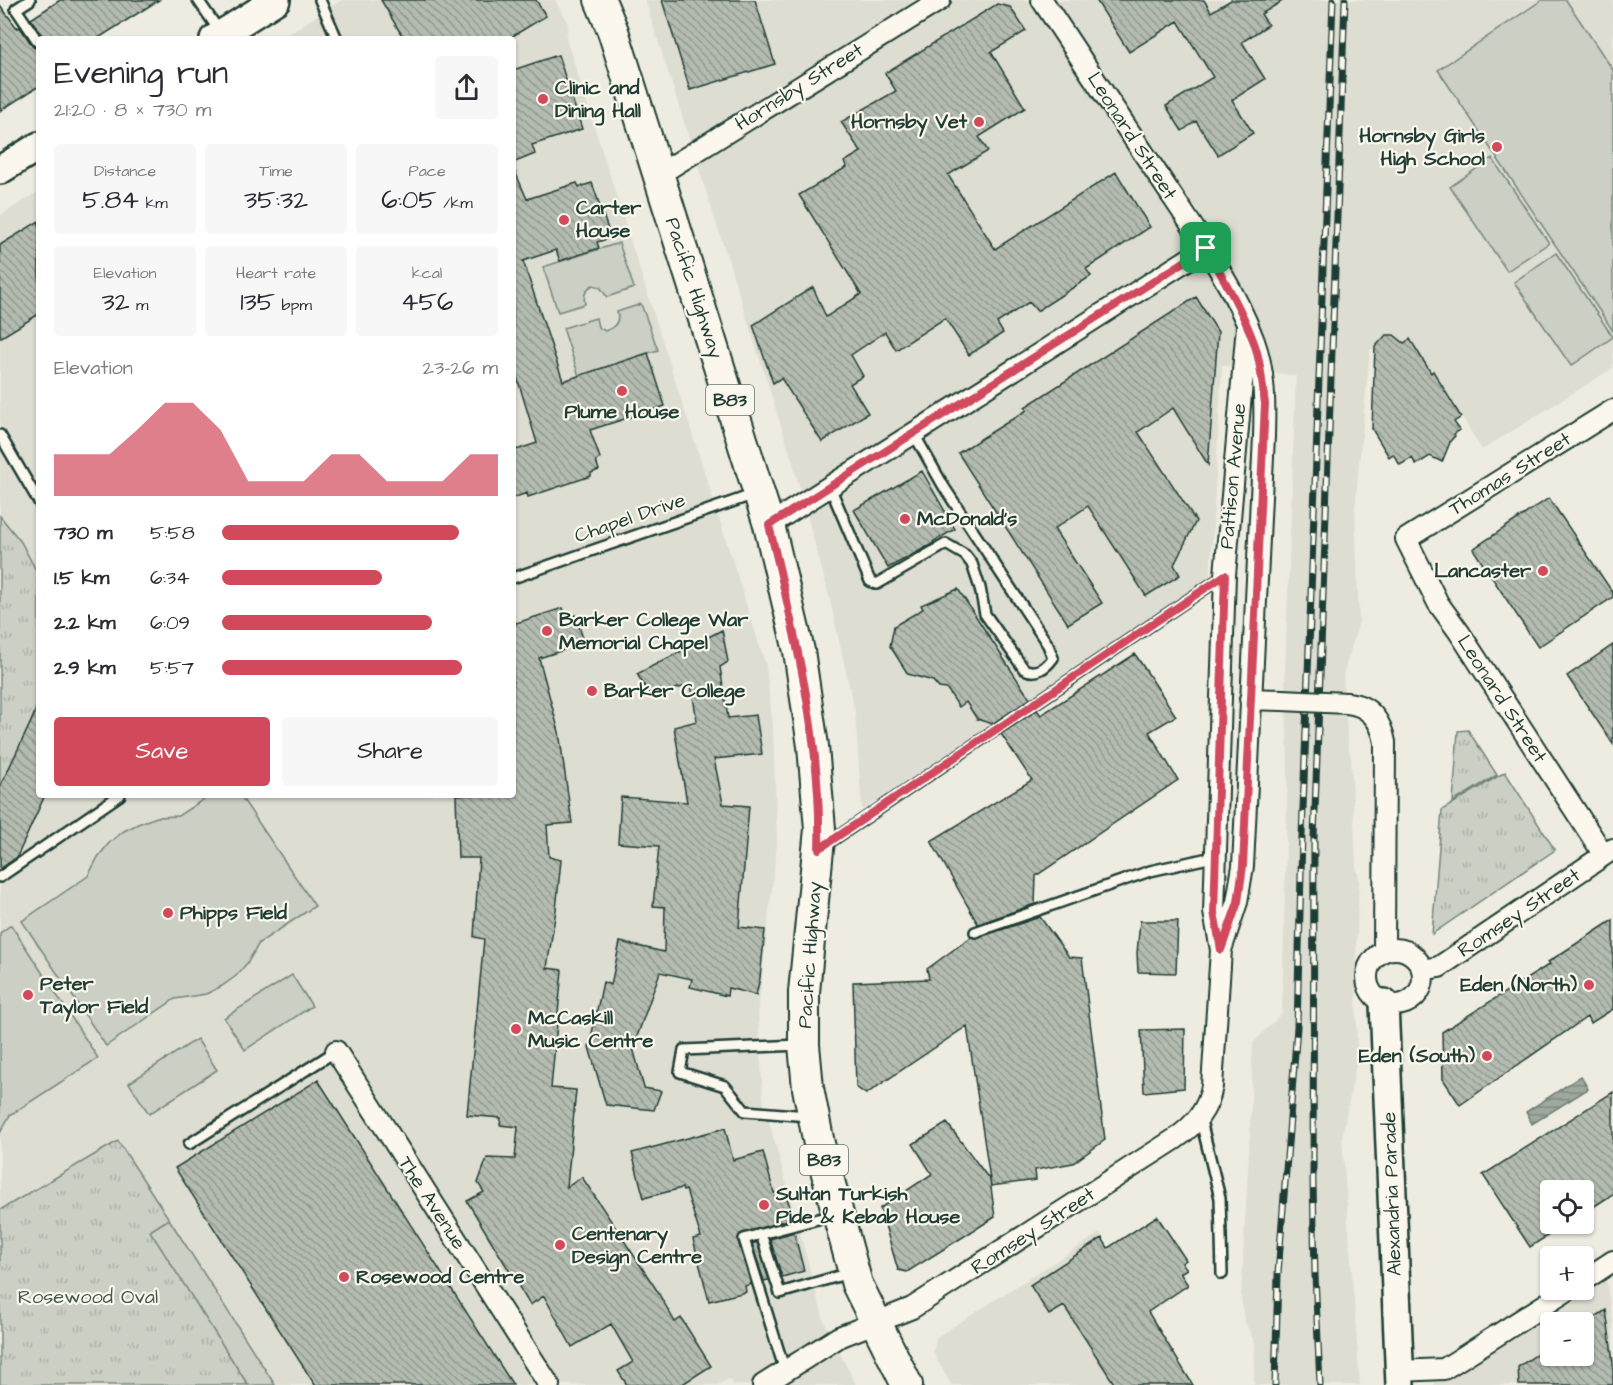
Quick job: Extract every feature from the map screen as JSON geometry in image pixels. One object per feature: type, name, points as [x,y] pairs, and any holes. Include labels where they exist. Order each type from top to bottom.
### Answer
[{"type":"main road","name":"Pacific Highway","points":[[600,0],[613,31],[769,525],[798,651],[812,734],[820,829],[804,992],[804,1045],[808,1088],[819,1144],[854,1272],[875,1323],[907,1385]]},
{"type":"main road","name":"Pacific Highway","points":[[613,31],[615,0]]},
{"type":"street","points":[[219,36],[276,0]]},
{"type":"street","name":"Hornsby Street","points":[[658,175],[940,0]]},
{"type":"street","name":"Leonard Street","points":[[1042,0],[1206,248],[1238,305]]},
{"type":"street","points":[[0,170],[36,148]]},
{"type":"street","points":[[769,525],[1206,248]]},
{"type":"street","name":"Pattison Avenue","points":[[1221,950],[1238,902],[1243,866],[1265,404],[1254,341],[1238,305]]},
{"type":"street","name":"Pattison Avenue","points":[[1185,1131],[1206,1108],[1212,1086],[1221,950],[1214,912],[1225,575],[1238,404],[1247,326]]},
{"type":"street","name":"Thomas Street","points":[[1406,539],[1613,410]]},
{"type":"street","name":"Leonard Street","points":[[1406,539],[1438,603],[1608,852]]},
{"type":"street","points":[[1250,699],[1347,703],[1361,706],[1373,713],[1382,729],[1385,742],[1384,951]]},
{"type":"street","name":"Romsey Street","points":[[1422,970],[1438,967],[1608,852]]},
{"type":"street","points":[[1404,950],[1412,955],[1422,970],[1423,979],[1416,995],[1401,1005],[1384,1003],[1370,990],[1367,981],[1370,963],[1384,951],[1404,950]]},
{"type":"street","name":"Alexandria Parade","points":[[1384,1003],[1400,1378]]},
{"type":"street","name":"The Avenue","points":[[336,1051],[549,1385]]},
{"type":"street","name":"Romsey Street","points":[[763,1385],[839,1337],[912,1308],[1185,1131]]},
{"type":"street","points":[[1594,1273],[1613,1261]]},
{"type":"street","points":[[1400,1378],[1444,1369],[1552,1300]]},
{"type":"lane","points":[[30,0],[16,9],[36,39]]},
{"type":"lane","points":[[198,0],[216,36]]},
{"type":"lane","points":[[320,0],[336,36]]},
{"type":"lane","points":[[830,487],[870,581],[877,584],[946,544],[965,555],[972,564],[985,614],[1024,669],[1030,672],[1039,671],[1047,666],[1053,658],[1048,645],[944,487],[914,434]]},
{"type":"lane","points":[[0,435],[36,497]]},
{"type":"lane","name":"Chapel Drive","points":[[516,577],[759,493]]},
{"type":"lane","points":[[819,849],[1225,575]]},
{"type":"lane","points":[[0,877],[116,798]]},
{"type":"lane","points":[[975,932],[1150,872],[1197,860],[1215,858]]},
{"type":"lane","points":[[804,1045],[684,1050],[680,1072],[725,1086],[745,1111],[814,1116]]},
{"type":"lane","points":[[189,1144],[336,1051]]},
{"type":"lane","points":[[1200,1117],[1220,1198],[1222,1274]]},
{"type":"lane","points":[[785,1371],[744,1239],[838,1214]]},
{"type":"lane","points":[[761,1234],[780,1293]]},
{"type":"lane","points":[[762,1298],[854,1272]]},
{"type":"shaded area","name":"Barker College","points":[[342,0],[555,0],[568,24],[566,38],[766,666],[773,727],[777,843],[758,1011],[763,1099],[824,1321],[856,1385],[733,1385],[729,1379],[718,1385],[0,1385],[0,216],[36,193],[36,798],[516,798],[516,36],[285,36]]},
{"type":"shaded area","points":[[645,0],[1613,0],[1613,368],[1482,450],[1434,371],[1431,373],[1404,343],[1394,335],[1386,335],[1370,350],[1355,507],[1359,622],[1343,675],[1348,745],[1351,757],[1356,866],[1359,879],[1356,956],[1357,1059],[1342,1137],[1360,1385],[1254,1385],[1255,1343],[1244,1320],[1241,1296],[1253,1043],[1282,1013],[1288,756],[1285,673],[1296,376],[1222,365],[1210,579],[862,810],[855,712],[830,600],[793,463]]},
{"type":"shaded area","points":[[1581,1076],[1588,1089],[1532,1124],[1526,1112]]},
{"type":"shaded area","points":[[1100,1233],[1193,1385],[951,1385],[933,1352],[937,1337]]},
{"type":"shaded area","points":[[1605,1270],[1613,1322],[1613,1385],[1434,1385],[1433,1377],[1557,1300],[1594,1300],[1594,1277]]},
{"type":"green space","points":[[1542,0],[1566,0],[1613,70],[1613,331],[1438,70]]},
{"type":"green space","points":[[1492,158],[1549,243],[1507,271],[1450,187]]},
{"type":"green space","points":[[619,243],[634,288],[607,297],[600,287],[593,285],[585,293],[585,304],[558,312],[543,267]]},
{"type":"green space","points":[[1556,253],[1613,337],[1571,366],[1514,282]]},
{"type":"green space","points":[[641,304],[658,350],[579,376],[563,328],[596,318],[598,327],[605,331],[616,324],[617,312]]},
{"type":"green space","points":[[0,516],[21,542],[36,570],[36,707],[22,743],[0,785]]},
{"type":"green space","points":[[1468,730],[1497,775],[1453,802],[1458,731]]},
{"type":"green space","points":[[1505,772],[1555,850],[1432,934],[1442,810]]},
{"type":"green space","name":"Phipps Field","points":[[205,798],[242,798],[315,906],[259,943],[248,962],[236,976],[222,986],[206,994],[175,999],[106,1046],[22,921],[88,876],[109,843],[124,831],[157,817],[178,816]]},
{"type":"green space","name":"Peter Taylor Field","points":[[11,925],[98,1058],[10,1115],[0,1133],[0,933]]},
{"type":"green space","points":[[292,975],[312,1006],[245,1050],[224,1018]]},
{"type":"green space","points":[[197,1039],[217,1070],[149,1114],[129,1083]]},
{"type":"green space","name":"Rosewood Oval","points":[[118,1141],[169,1219],[150,1231],[248,1385],[0,1385],[0,1210]]},
{"type":"green space","points":[[169,1219],[275,1385],[248,1385],[149,1231]]},
{"type":"building","points":[[60,0],[159,0],[102,36],[42,36],[31,19]]},
{"type":"building","points":[[381,0],[536,0],[546,16],[513,36],[402,36]]},
{"type":"building","points":[[662,0],[755,0],[775,64],[690,90]]},
{"type":"building","points":[[1096,0],[1204,0],[1211,12],[1231,0],[1284,0],[1261,14],[1268,25],[1242,42],[1265,79],[1232,100],[1253,133],[1218,155],[1196,121],[1182,131],[1166,106],[1213,77],[1178,21],[1129,52]]},
{"type":"building","points":[[997,4],[1010,7],[1026,31],[991,52],[1025,108],[979,137],[988,151],[948,175],[995,249],[1116,172],[1150,227],[1086,269],[1091,276],[1037,311],[1029,302],[997,323],[1003,333],[969,355],[945,318],[896,350],[885,332],[851,355],[863,376],[850,384],[868,413],[822,442],[781,378],[773,383],[753,325],[813,287],[826,317],[861,294],[799,195],[847,167],[844,162],[861,152],[841,122],[896,91],[885,73]]},
{"type":"building","points":[[0,5],[36,48],[36,88],[0,111]]},
{"type":"building","name":"Clinic and Dining Hall","points":[[558,55],[582,129],[532,145],[535,154],[516,162],[516,69]]},
{"type":"building","points":[[516,174],[527,199],[577,183],[579,187],[592,183],[611,238],[597,242],[599,248],[560,261],[556,250],[523,261],[563,381],[648,353],[665,406],[590,430],[600,458],[596,461],[599,470],[591,473],[591,476],[528,497],[527,493],[516,497],[516,450],[537,443],[516,374]]},
{"type":"building","points":[[36,223],[36,316],[0,338],[0,245]]},
{"type":"building","points":[[1196,297],[1218,332],[1208,465],[1173,408],[1138,432],[1196,521],[1174,565],[1180,575],[1146,596],[1088,506],[1054,529],[1102,603],[1068,624],[958,453],[1027,410],[1025,407]]},
{"type":"building","points":[[1386,335],[1394,335],[1404,343],[1410,339],[1461,417],[1454,422],[1460,430],[1454,434],[1442,462],[1430,456],[1416,465],[1412,458],[1400,465],[1393,454],[1389,457],[1372,429],[1375,347]]},
{"type":"building","name":"McDonald's","points":[[922,471],[955,529],[888,568],[854,510]]},
{"type":"building","name":"Lancaster","points":[[1549,498],[1613,593],[1613,597],[1538,647],[1473,549]]},
{"type":"building","points":[[958,589],[1030,699],[992,724],[977,719],[966,702],[959,707],[947,689],[939,688],[933,681],[908,674],[890,646],[894,626],[923,609],[921,605]]},
{"type":"building","points":[[563,608],[565,614],[570,612],[572,617],[575,615],[583,638],[574,641],[576,646],[539,658],[559,732],[572,823],[547,825],[549,857],[561,860],[547,968],[562,970],[551,1088],[576,1090],[567,1187],[582,1177],[656,1289],[675,1322],[681,1318],[711,1366],[681,1385],[627,1385],[618,1371],[633,1362],[611,1324],[572,1347],[544,1296],[530,1305],[467,1201],[484,1192],[478,1183],[487,1158],[515,1159],[518,1127],[500,1125],[501,1118],[467,1115],[484,939],[474,937],[479,858],[458,858],[456,798],[516,798],[516,623]]},
{"type":"building","points":[[722,630],[728,662],[720,667],[728,718],[756,715],[762,754],[714,759],[723,804],[749,806],[739,927],[765,930],[756,995],[728,988],[727,996],[690,987],[692,979],[660,972],[633,1048],[644,1088],[661,1091],[654,1110],[606,1105],[589,1047],[603,982],[611,985],[620,942],[664,952],[665,907],[653,906],[659,846],[618,843],[621,797],[687,802],[674,727],[697,721],[691,685],[650,695],[637,674]]},
{"type":"building","points":[[1613,645],[1613,744],[1567,676]]},
{"type":"building","points":[[1135,654],[1176,716],[1149,732],[1178,780],[1036,876],[1035,904],[978,924],[931,841],[1032,780],[1001,734],[1037,710],[1041,715]]},
{"type":"building","points":[[36,711],[36,798],[44,798],[17,857],[0,869],[0,787]]},
{"type":"building","points":[[1040,917],[1069,957],[1082,958],[1105,1140],[1073,1163],[1035,1170],[1036,1180],[991,1186],[967,1026],[866,1094],[856,1087],[853,982],[929,979],[927,969],[971,937],[977,938]]},
{"type":"building","points":[[1613,920],[1613,1009],[1591,1023],[1587,1017],[1460,1105],[1443,1079],[1442,1032],[1550,964],[1548,962]]},
{"type":"building","points":[[1140,921],[1178,921],[1176,973],[1138,972]]},
{"type":"building","points":[[1185,1029],[1184,1088],[1144,1092],[1141,1030]]},
{"type":"building","name":"Rosewood Centre","points":[[318,1080],[513,1385],[315,1385],[175,1168]]},
{"type":"building","points":[[1613,1092],[1613,1194],[1594,1206],[1594,1180],[1540,1180],[1540,1234],[1550,1234],[1530,1247],[1483,1175]]},
{"type":"building","points":[[947,1123],[990,1180],[995,1217],[907,1272],[898,1270],[880,1208],[932,1174],[913,1144]]},
{"type":"building","points":[[725,1128],[733,1160],[763,1152],[774,1193],[785,1190],[791,1219],[740,1234],[738,1241],[751,1284],[745,1286],[746,1292],[709,1301],[693,1239],[701,1237],[686,1190],[683,1191],[682,1188],[644,1198],[632,1153]]},
{"type":"building","points":[[1157,1216],[1186,1260],[1182,1263],[1187,1269],[1180,1273],[1188,1285],[1148,1312],[1193,1385],[1115,1385],[1064,1306],[1049,1315],[1030,1285],[1102,1238],[1108,1248]]},
{"type":"building","points":[[794,1232],[804,1271],[782,1277],[770,1239]]},
{"type":"building","points":[[757,1242],[769,1280],[764,1281],[752,1244]]},
{"type":"building","points":[[1606,1310],[1613,1362],[1613,1385],[1519,1385],[1518,1367],[1540,1352],[1540,1366],[1594,1366],[1594,1318]]},
{"type":"railway","points":[[1275,1385],[1278,1274],[1297,1027],[1333,0]]},
{"type":"railway","points":[[1320,1385],[1313,1182],[1314,837],[1345,0]]},
{"type":"place","name":"Clinic and Dining Hall","points":[[543,99]]},
{"type":"place","name":"Hornsby Vet","points":[[979,122]]},
{"type":"place","name":"Hornsby Girls High School","points":[[1497,147]]},
{"type":"place","name":"Carter House","points":[[564,220]]},
{"type":"place","name":"Plume House","points":[[622,391]]},
{"type":"place","name":"McDonald's","points":[[905,519]]},
{"type":"place","name":"Lancaster","points":[[1543,571]]},
{"type":"place","name":"Barker College War Memorial Chapel","points":[[547,631]]},
{"type":"place","name":"Barker College","points":[[592,691]]},
{"type":"place","name":"Phipps Field","points":[[168,913]]},
{"type":"place","name":"Eden (North)","points":[[1589,985]]},
{"type":"place","name":"Peter Taylor Field","points":[[28,995]]},
{"type":"place","name":"McCaskill Music Centre","points":[[516,1029]]},
{"type":"place","name":"Eden (South)","points":[[1487,1056]]},
{"type":"place","name":"Sultan Turkish Pide & Kebab House","points":[[764,1205]]},
{"type":"place","name":"Centenary Design Centre","points":[[560,1245]]},
{"type":"place","name":"Rosewood Centre","points":[[344,1277]]},
{"type":"route","points":[[1206,248],[1238,305],[1254,341],[1265,404],[1243,866],[1238,902],[1221,950],[1214,912],[1225,575],[819,849],[820,829],[813,746],[798,651],[769,525],[1206,248]]}]
